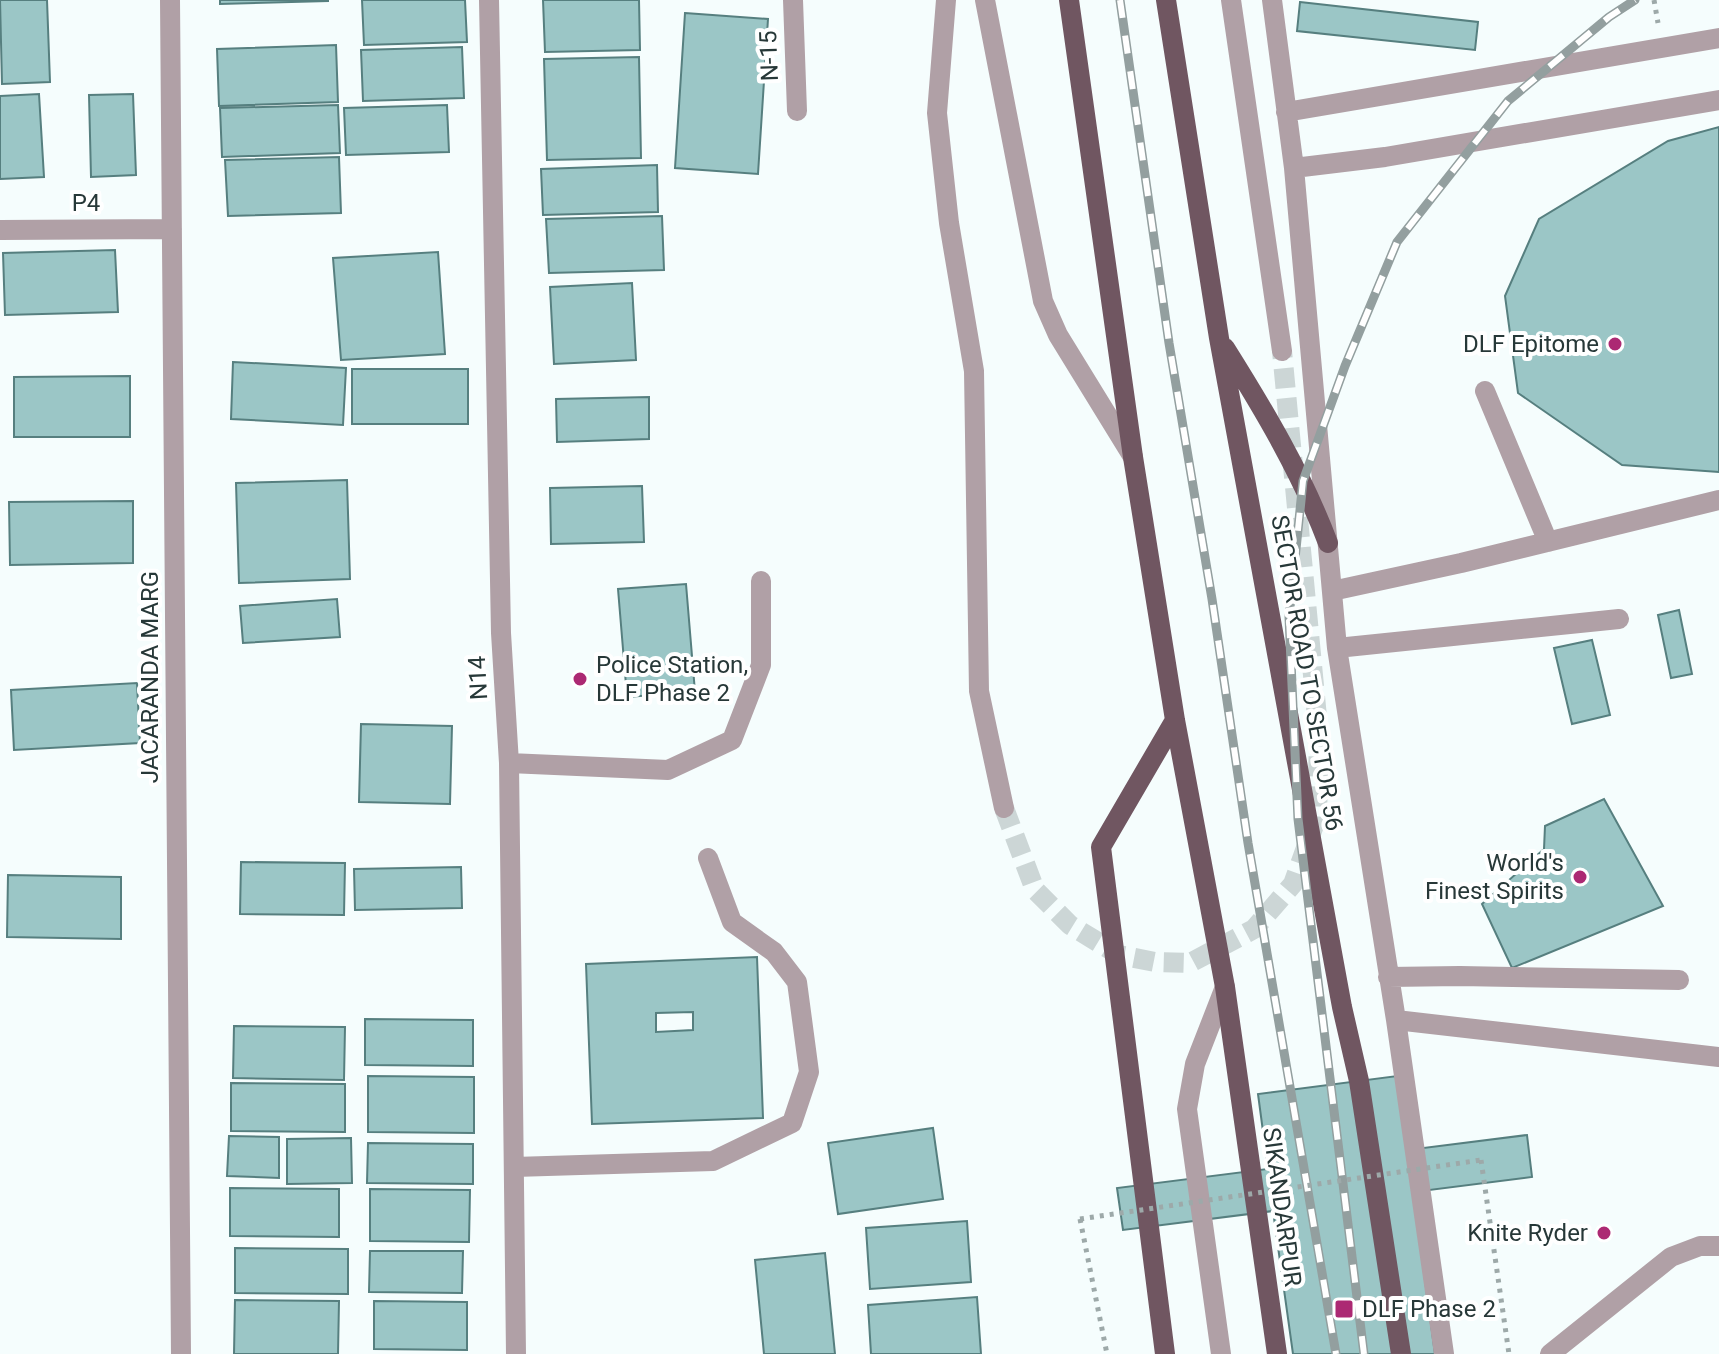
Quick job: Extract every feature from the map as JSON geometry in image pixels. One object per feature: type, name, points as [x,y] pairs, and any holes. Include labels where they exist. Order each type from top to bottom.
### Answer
[{"type":"main road","points":[[1069,0],[1133,457],[1175,720],[1101,847],[1165,1354]]},
{"type":"main road","name":"SECTOR ROAD TO SECTOR 56","points":[[1166,0],[1219,338],[1342,1007],[1359,1081],[1401,1354]]},
{"type":"main road","points":[[1219,338],[1280,439],[1328,543]]},
{"type":"main road","name":"SIKANDARPUR","points":[[1175,720],[1225,987],[1277,1354]]},
{"type":"street","name":"JACARANDA MARG","points":[[170,0],[181,1354]]},
{"type":"street","name":"N14","points":[[489,0],[501,633],[509,763],[516,1354]]},
{"type":"street","name":"N-15","points":[[793,0],[797,111]]},
{"type":"street","points":[[946,0],[937,113],[949,223],[974,371],[979,691],[1004,808]]},
{"type":"street","points":[[985,0],[1043,301],[1058,335],[1133,457]]},
{"type":"street","points":[[1231,0],[1282,351]]},
{"type":"street","points":[[1272,0],[1294,168],[1337,648],[1396,1020],[1444,1354]]},
{"type":"street","points":[[1286,112],[1719,38]]},
{"type":"street","points":[[1294,168],[1385,157],[1719,100]]},
{"type":"street","name":"P4","points":[[0,230],[172,229]]},
{"type":"street","points":[[1485,391],[1548,542]]},
{"type":"street","points":[[1332,591],[1719,500]]},
{"type":"street","points":[[509,763],[668,770],[732,740],[761,665],[761,581]]},
{"type":"street","points":[[1337,648],[1619,619]]},
{"type":"street","points":[[514,1167],[713,1161],[792,1123],[809,1072],[797,982],[774,952],[732,922],[708,858]]},
{"type":"street","points":[[1388,977],[1679,980]]},
{"type":"street","points":[[1221,1354],[1187,1109],[1195,1064],[1225,987]]},
{"type":"street","points":[[1396,1020],[1719,1057]]},
{"type":"street","points":[[1550,1354],[1671,1257],[1700,1246],[1719,1246]]},
{"type":"path","points":[[1107,1354],[1080,1219],[1481,1160],[1509,1354]]},
{"type":"building","points":[[0,0],[47,0],[50,82],[2,84]]},
{"type":"building","points":[[220,0],[328,0],[328,1],[220,4]]},
{"type":"building","points":[[362,0],[465,0],[467,42],[364,45]]},
{"type":"building","points":[[543,0],[639,0],[640,50],[545,52]]},
{"type":"building","points":[[1300,2],[1478,22],[1475,50],[1297,31]]},
{"type":"building","points":[[685,13],[768,19],[758,174],[675,168]]},
{"type":"building","points":[[336,45],[338,102],[219,106],[217,49]]},
{"type":"building","points":[[462,47],[464,98],[363,101],[361,50]]},
{"type":"building","points":[[639,57],[641,158],[547,160],[544,59]]},
{"type":"building","points":[[39,94],[44,177],[0,179],[0,96]]},
{"type":"building","points":[[133,94],[136,175],[91,177],[89,95]]},
{"type":"building","points":[[338,105],[340,153],[222,157],[220,108]]},
{"type":"building","points":[[447,105],[449,152],[346,155],[344,108]]},
{"type":"building","name":"DLF Epitome","points":[[1719,127],[1719,472],[1622,465],[1518,393],[1505,296],[1539,219],[1668,141]]},
{"type":"building","points":[[339,157],[341,213],[228,216],[225,160]]},
{"type":"building","points":[[657,165],[658,212],[543,215],[541,169]]},
{"type":"building","points":[[662,216],[664,270],[549,273],[546,219]]},
{"type":"building","points":[[115,250],[118,312],[5,315],[3,253]]},
{"type":"building","points":[[438,252],[445,354],[341,360],[333,258]]},
{"type":"building","points":[[632,283],[636,360],[554,364],[550,287]]},
{"type":"building","points":[[233,362],[346,368],[343,425],[231,419]]},
{"type":"building","points":[[352,369],[468,369],[468,424],[352,424]]},
{"type":"building","points":[[130,376],[130,437],[14,437],[14,377]]},
{"type":"building","points":[[649,397],[649,439],[557,442],[556,399]]},
{"type":"building","points":[[347,480],[350,579],[239,583],[236,483]]},
{"type":"building","points":[[642,486],[644,542],[551,544],[550,488]]},
{"type":"building","points":[[133,501],[133,563],[10,565],[9,502]]},
{"type":"building","points":[[686,584],[695,692],[627,697],[618,589]]},
{"type":"building","points":[[337,599],[340,637],[243,643],[240,606]]},
{"type":"building","points":[[1679,610],[1692,674],[1671,678],[1658,615]]},
{"type":"building","points":[[1592,640],[1610,715],[1572,724],[1554,648]]},
{"type":"building","points":[[137,683],[140,743],[14,750],[11,690]]},
{"type":"building","points":[[361,724],[452,726],[450,804],[359,802]]},
{"type":"building","name":"World's Finest Spirits","points":[[1604,799],[1663,906],[1512,968],[1482,904],[1544,849],[1545,826]]},
{"type":"building","points":[[241,862],[345,863],[344,915],[240,914]]},
{"type":"building","points":[[461,867],[462,908],[355,910],[354,869]]},
{"type":"building","points":[[8,875],[121,877],[121,939],[7,937]]},
{"type":"building","points":[[757,957],[763,1118],[592,1124],[586,964]],"holes":[[[693,1012],[693,1030],[656,1032],[656,1013]]]},
{"type":"building","points":[[365,1019],[473,1020],[473,1066],[365,1065]]},
{"type":"building","points":[[234,1026],[345,1027],[344,1080],[233,1078]]},
{"type":"building","points":[[368,1076],[474,1077],[474,1133],[368,1132]]},
{"type":"building","points":[[1397,1076],[1408,1150],[1527,1135],[1532,1177],[1413,1192],[1435,1354],[1293,1354],[1273,1211],[1123,1230],[1117,1188],[1268,1169],[1258,1094]]},
{"type":"building","points":[[231,1083],[345,1084],[345,1132],[231,1131]]},
{"type":"building","points":[[933,1128],[943,1199],[838,1214],[828,1143]]},
{"type":"building","points":[[229,1136],[279,1137],[279,1178],[227,1176]]},
{"type":"building","points":[[351,1138],[352,1183],[287,1184],[287,1139]]},
{"type":"building","points":[[368,1143],[473,1144],[473,1184],[367,1183]]},
{"type":"building","points":[[230,1188],[339,1189],[339,1237],[230,1236]]},
{"type":"building","points":[[370,1189],[470,1190],[469,1242],[370,1241]]},
{"type":"building","points":[[967,1221],[971,1282],[870,1289],[866,1228]]},
{"type":"building","points":[[235,1248],[348,1249],[348,1294],[235,1293]]},
{"type":"building","points":[[370,1251],[463,1251],[462,1293],[369,1292]]},
{"type":"building","points":[[825,1253],[835,1354],[764,1354],[755,1260]]},
{"type":"building","points":[[977,1297],[981,1354],[871,1354],[868,1305]]},
{"type":"building","points":[[235,1300],[339,1301],[338,1354],[234,1354]]},
{"type":"building","points":[[374,1301],[467,1302],[467,1350],[374,1349]]},
{"type":"tunnel","points":[[1004,808],[1035,890],[1070,925],[1119,955],[1155,962],[1190,963],[1254,929],[1293,884],[1317,817],[1319,738],[1282,351]]},
{"type":"railway","points":[[1120,0],[1169,343],[1212,599],[1248,843],[1336,1354]]},
{"type":"railway","points":[[1364,1354],[1298,819],[1289,617],[1303,481],[1345,366],[1397,242],[1508,101],[1609,17],[1635,0]]},
{"type":"place","name":"DLF Epitome","points":[[1615,344]]},
{"type":"place","name":"Police Station, DLF Phase 2","points":[[580,679]]},
{"type":"place","name":"World's Finest Spirits","points":[[1580,877]]},
{"type":"place","name":"Knite Ryder","points":[[1604,1233]]},
{"type":"place","name":"DLF Phase 2","points":[[1344,1309]]}]
